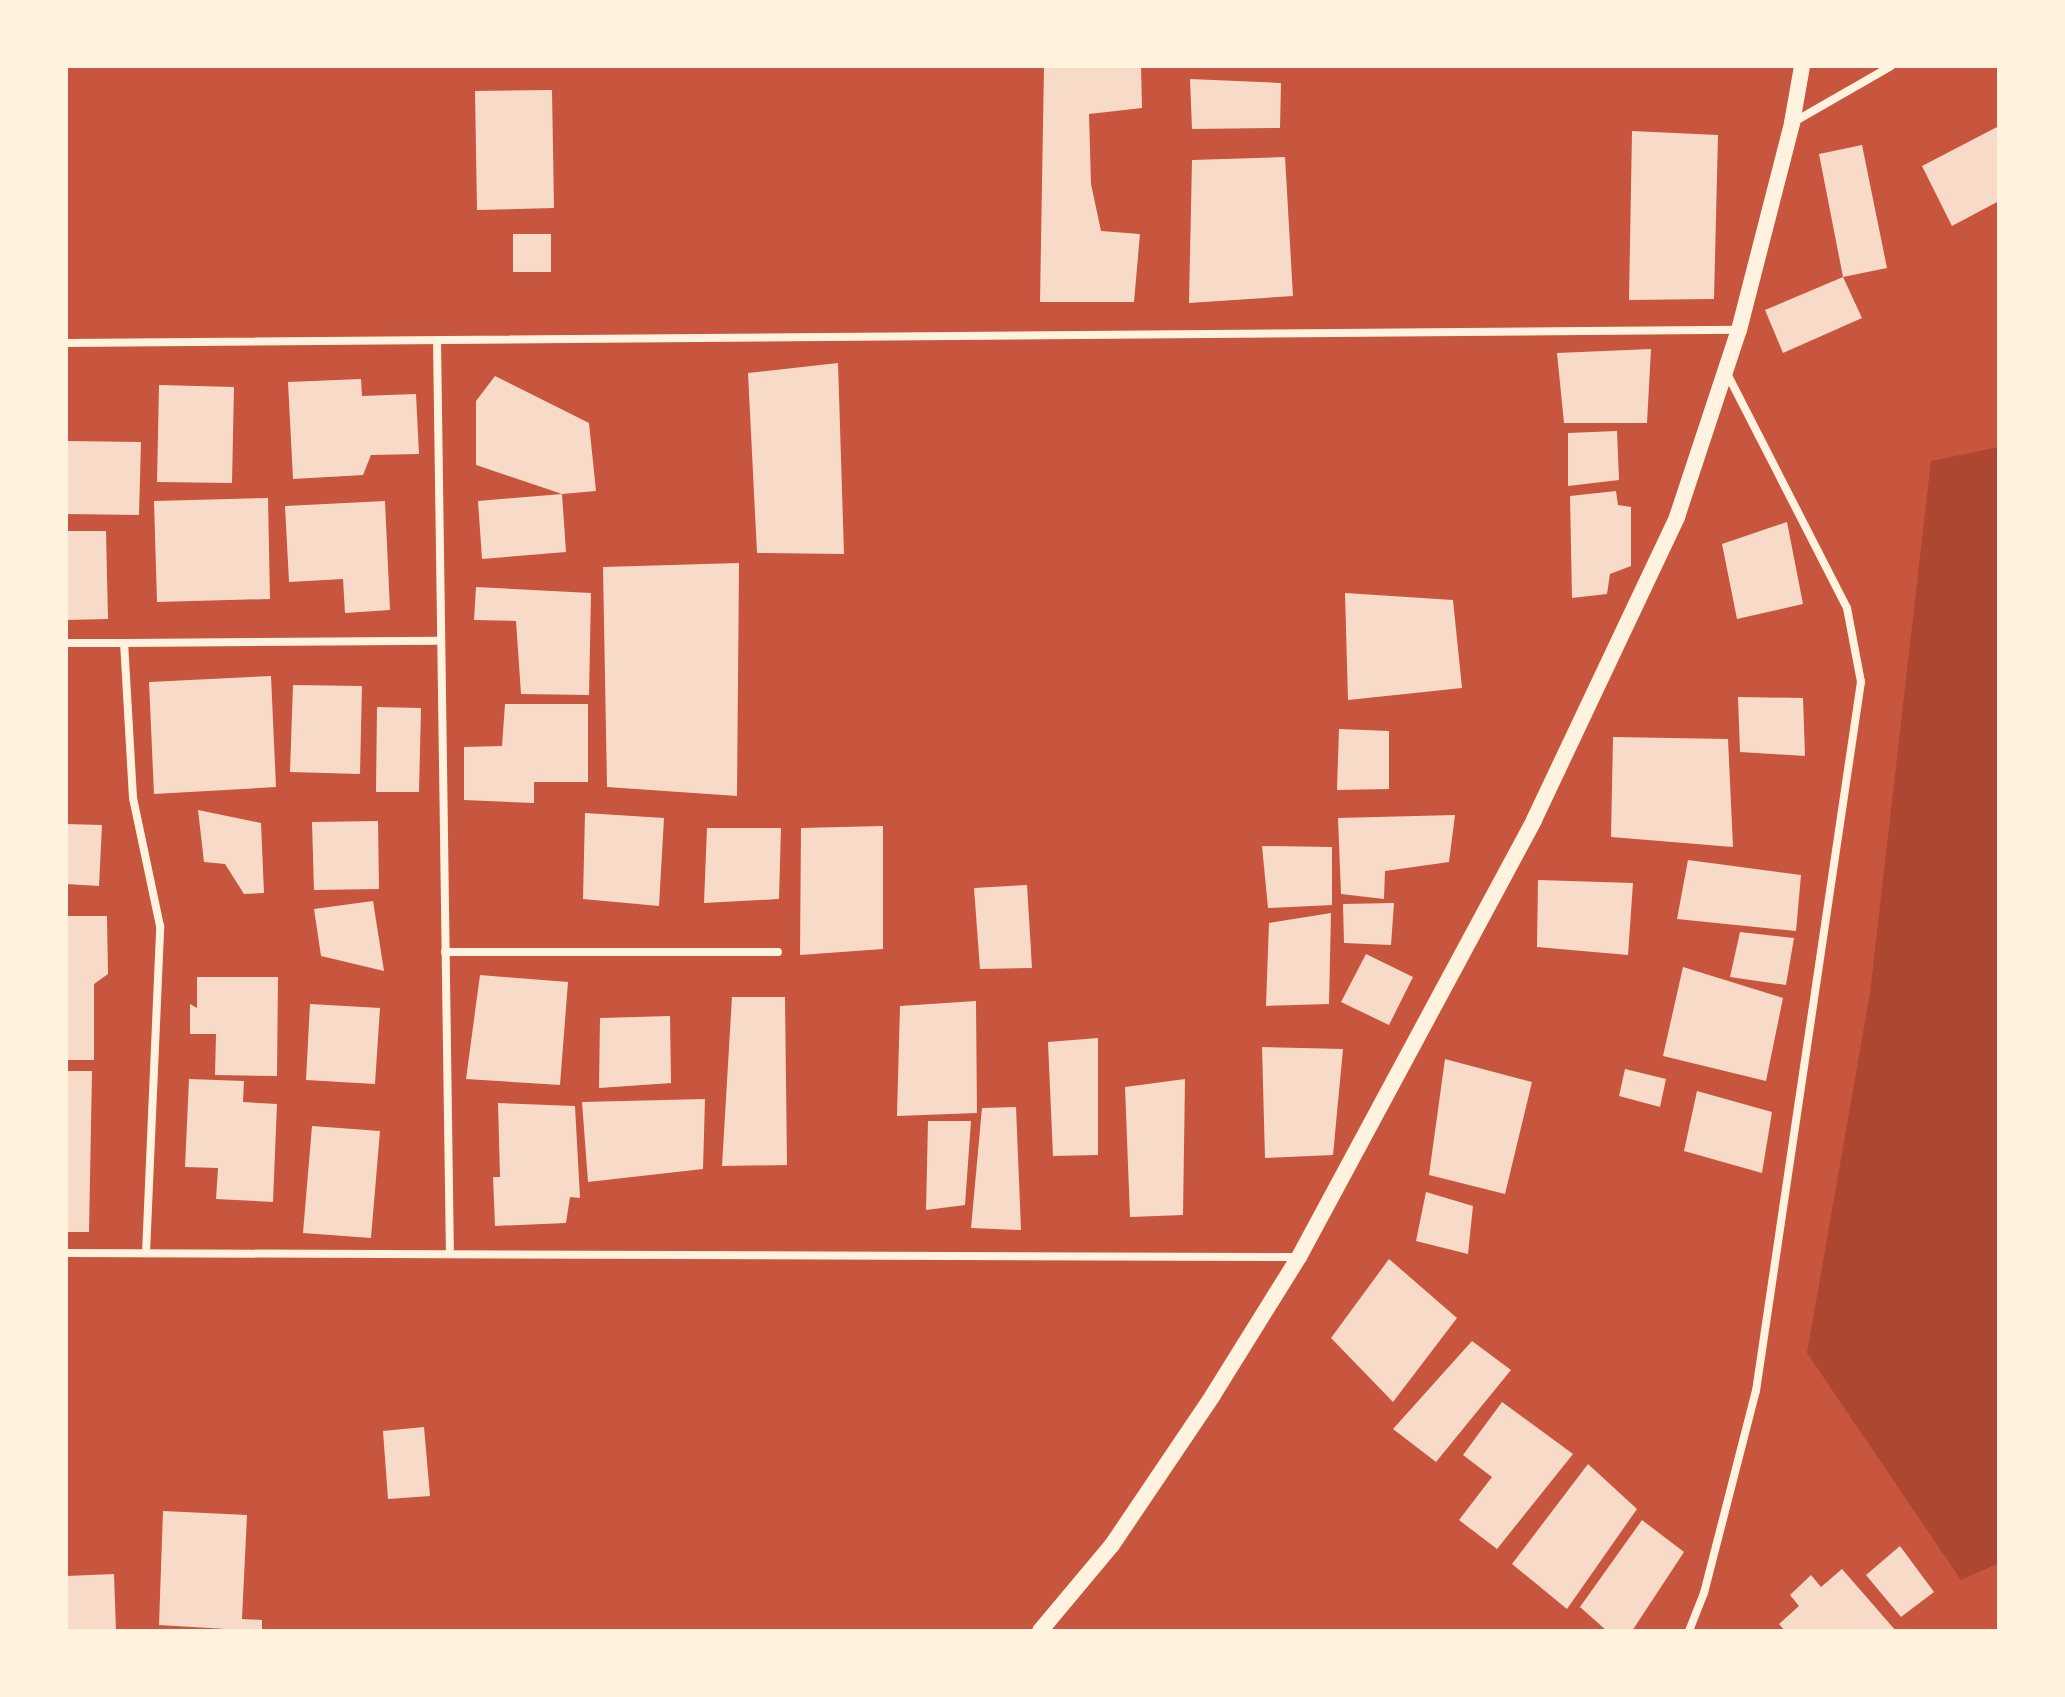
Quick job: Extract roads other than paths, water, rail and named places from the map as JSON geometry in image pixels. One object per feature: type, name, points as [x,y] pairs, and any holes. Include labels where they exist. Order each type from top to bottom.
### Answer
[{"type":"main road","points":[[1040,1631],[1112,1545],[1213,1395],[1299,1257],[1534,820],[1677,517],[1739,330],[1792,123],[1802,66]]},
{"type":"street","points":[[1792,123],[1891,66]]},
{"type":"street","points":[[66,343],[1739,330]]},
{"type":"street","points":[[437,340],[450,1254]]},
{"type":"street","points":[[1689,1631],[1704,1593],[1756,1391],[1861,682],[1847,608],[1726,371]]},
{"type":"street","points":[[66,643],[441,641]]},
{"type":"street","points":[[124,643],[133,798],[160,926],[146,1253]]},
{"type":"street","points":[[445,952],[778,952]]},
{"type":"street","points":[[66,1253],[1299,1257]]}]
